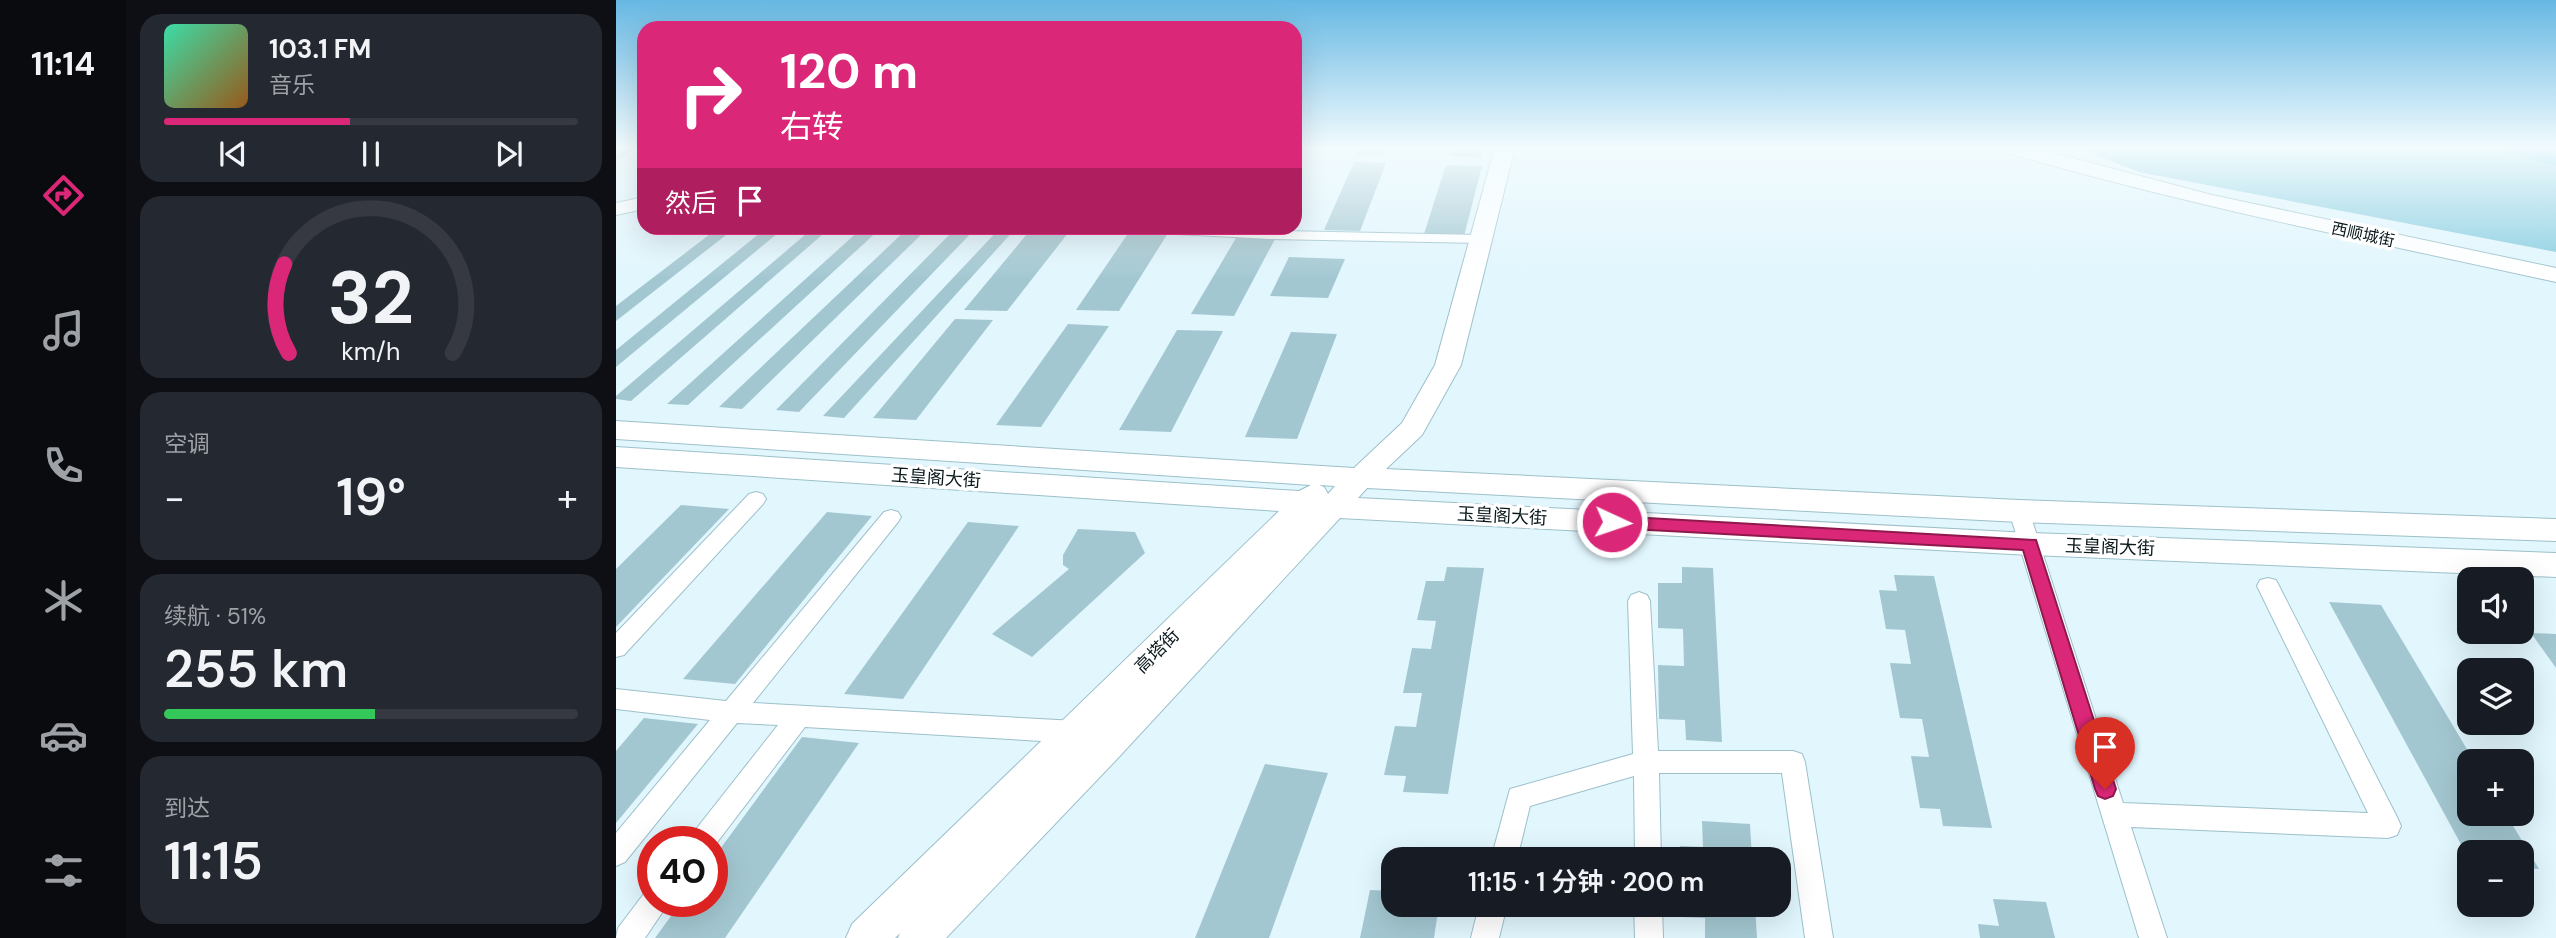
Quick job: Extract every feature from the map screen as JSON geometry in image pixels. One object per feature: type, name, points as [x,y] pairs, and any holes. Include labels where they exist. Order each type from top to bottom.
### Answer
[{"type":"street","name":"高塔街","points":[[918,938],[1090,740],[1333,490],[1448,365],[1494,191]]},
{"type":"street","name":"西顺城街","points":[[2163,191],[2489,258],[2556,275]]},
{"type":"street","name":"西顺城街","points":[[2199,191],[2556,265]]},
{"type":"street","points":[[616,209],[637,204]]},
{"type":"street","points":[[616,209],[637,210]]},
{"type":"street","points":[[1302,235],[1481,239]]},
{"type":"street","name":"玉皇阁大街","points":[[616,430],[1333,490],[2030,544],[2556,565]]},
{"type":"street","name":"玉皇阁大街","points":[[616,457],[1333,490],[2556,530]]},
{"type":"street","points":[[616,648],[755,499]]},
{"type":"street","points":[[2019,511],[2153,938]]},
{"type":"street","points":[[616,853],[891,517]]},
{"type":"street","points":[[2113,814],[2388,826],[2268,586]]},
{"type":"street","points":[[1639,601],[1648,847]]},
{"type":"street","points":[[616,699],[730,712],[1090,740]]},
{"type":"street","points":[[714,826],[799,716]]},
{"type":"street","name":"高塔街","points":[[866,938],[1090,740]]},
{"type":"street","points":[[1507,847],[1519,797],[1646,762],[1793,762],[1819,938]]},
{"type":"street","points":[[628,938],[644,917]]},
{"type":"street","points":[[1485,938],[1490,917]]},
{"type":"street","points":[[1648,917],[1649,938]]},
{"type":"shaded area","points":[[2237,191],[2556,191],[2556,252]]},
{"type":"building","points":[[1341,191],[1375,191],[1360,231],[1324,230]]},
{"type":"building","points":[[1438,191],[1476,191],[1464,236],[1424,234]]},
{"type":"building","points":[[709,235],[726,235],[616,321],[616,306]]},
{"type":"building","points":[[757,235],[776,235],[616,367],[616,350]]},
{"type":"building","points":[[805,235],[822,235],[631,401],[616,399],[616,396]]},
{"type":"building","points":[[854,235],[873,235],[688,405],[667,404]]},
{"type":"building","points":[[901,235],[921,235],[742,409],[719,407]]},
{"type":"building","points":[[949,235],[969,235],[799,412],[776,410]]},
{"type":"building","points":[[993,235],[1010,235],[844,418],[823,416]]},
{"type":"building","points":[[1026,235],[1067,235],[1007,311],[964,310]]},
{"type":"building","points":[[1127,235],[1167,235],[1119,311],[1076,310]]},
{"type":"building","points":[[1236,238],[1275,239],[1234,316],[1191,314]]},
{"type":"building","points":[[1289,257],[1345,259],[1328,298],[1270,296]]},
{"type":"building","points":[[955,319],[993,320],[916,420],[873,418]]},
{"type":"building","points":[[1068,324],[1109,326],[1041,427],[996,425]]},
{"type":"building","points":[[1177,330],[1223,331],[1171,432],[1119,430]]},
{"type":"building","points":[[1291,332],[1337,334],[1297,439],[1245,437]]},
{"type":"building","points":[[681,505],[729,509],[616,627],[616,569]]},
{"type":"building","points":[[827,512],[872,516],[735,684],[683,679]]},
{"type":"building","points":[[968,522],[1019,526],[903,699],[844,694]]},
{"type":"building","points":[[1078,529],[1135,532],[1145,553],[1032,657],[992,634],[1069,569],[1063,565],[1063,555]]},
{"type":"building","points":[[1447,567],[1484,568],[1448,794],[1403,792],[1406,776],[1384,775],[1395,726],[1416,727],[1422,693],[1403,693],[1412,648],[1431,649],[1436,621],[1417,620],[1426,581],[1444,581]]},
{"type":"building","points":[[1682,567],[1713,568],[1722,742],[1686,740],[1685,720],[1659,719],[1658,665],[1684,666],[1683,629],[1658,628],[1658,583],[1682,583]]},
{"type":"building","points":[[1894,575],[1934,576],[1992,828],[1943,826],[1940,809],[1920,808],[1911,756],[1929,757],[1922,719],[1900,718],[1890,663],[1911,664],[1905,630],[1886,629],[1879,590],[1897,591]]},
{"type":"building","points":[[2329,602],[2381,605],[2467,749],[2457,749],[2457,826],[2513,826],[2522,840],[2459,840]]},
{"type":"building","points":[[2534,633],[2556,634],[2556,668],[2534,637]]},
{"type":"building","points":[[644,718],[698,724],[616,823],[616,751]]},
{"type":"building","points":[[802,737],[859,743],[725,938],[655,938],[670,917],[728,917],[728,838]]},
{"type":"building","points":[[1265,764],[1328,773],[1269,938],[1195,938]]},
{"type":"building","points":[[1702,821],[1750,824],[1751,847],[1703,847]]},
{"type":"building","points":[[1370,890],[1381,890],[1381,917],[1437,917],[1434,938],[1360,938]]},
{"type":"building","points":[[1993,899],[2046,902],[2055,938],[1980,938],[1978,924],[1999,926]]},
{"type":"building","points":[[1681,917],[1756,917],[1757,938],[1705,938],[1705,918]]},
{"type":"route","points":[[1612,522],[2030,544],[2105,789]]}]
